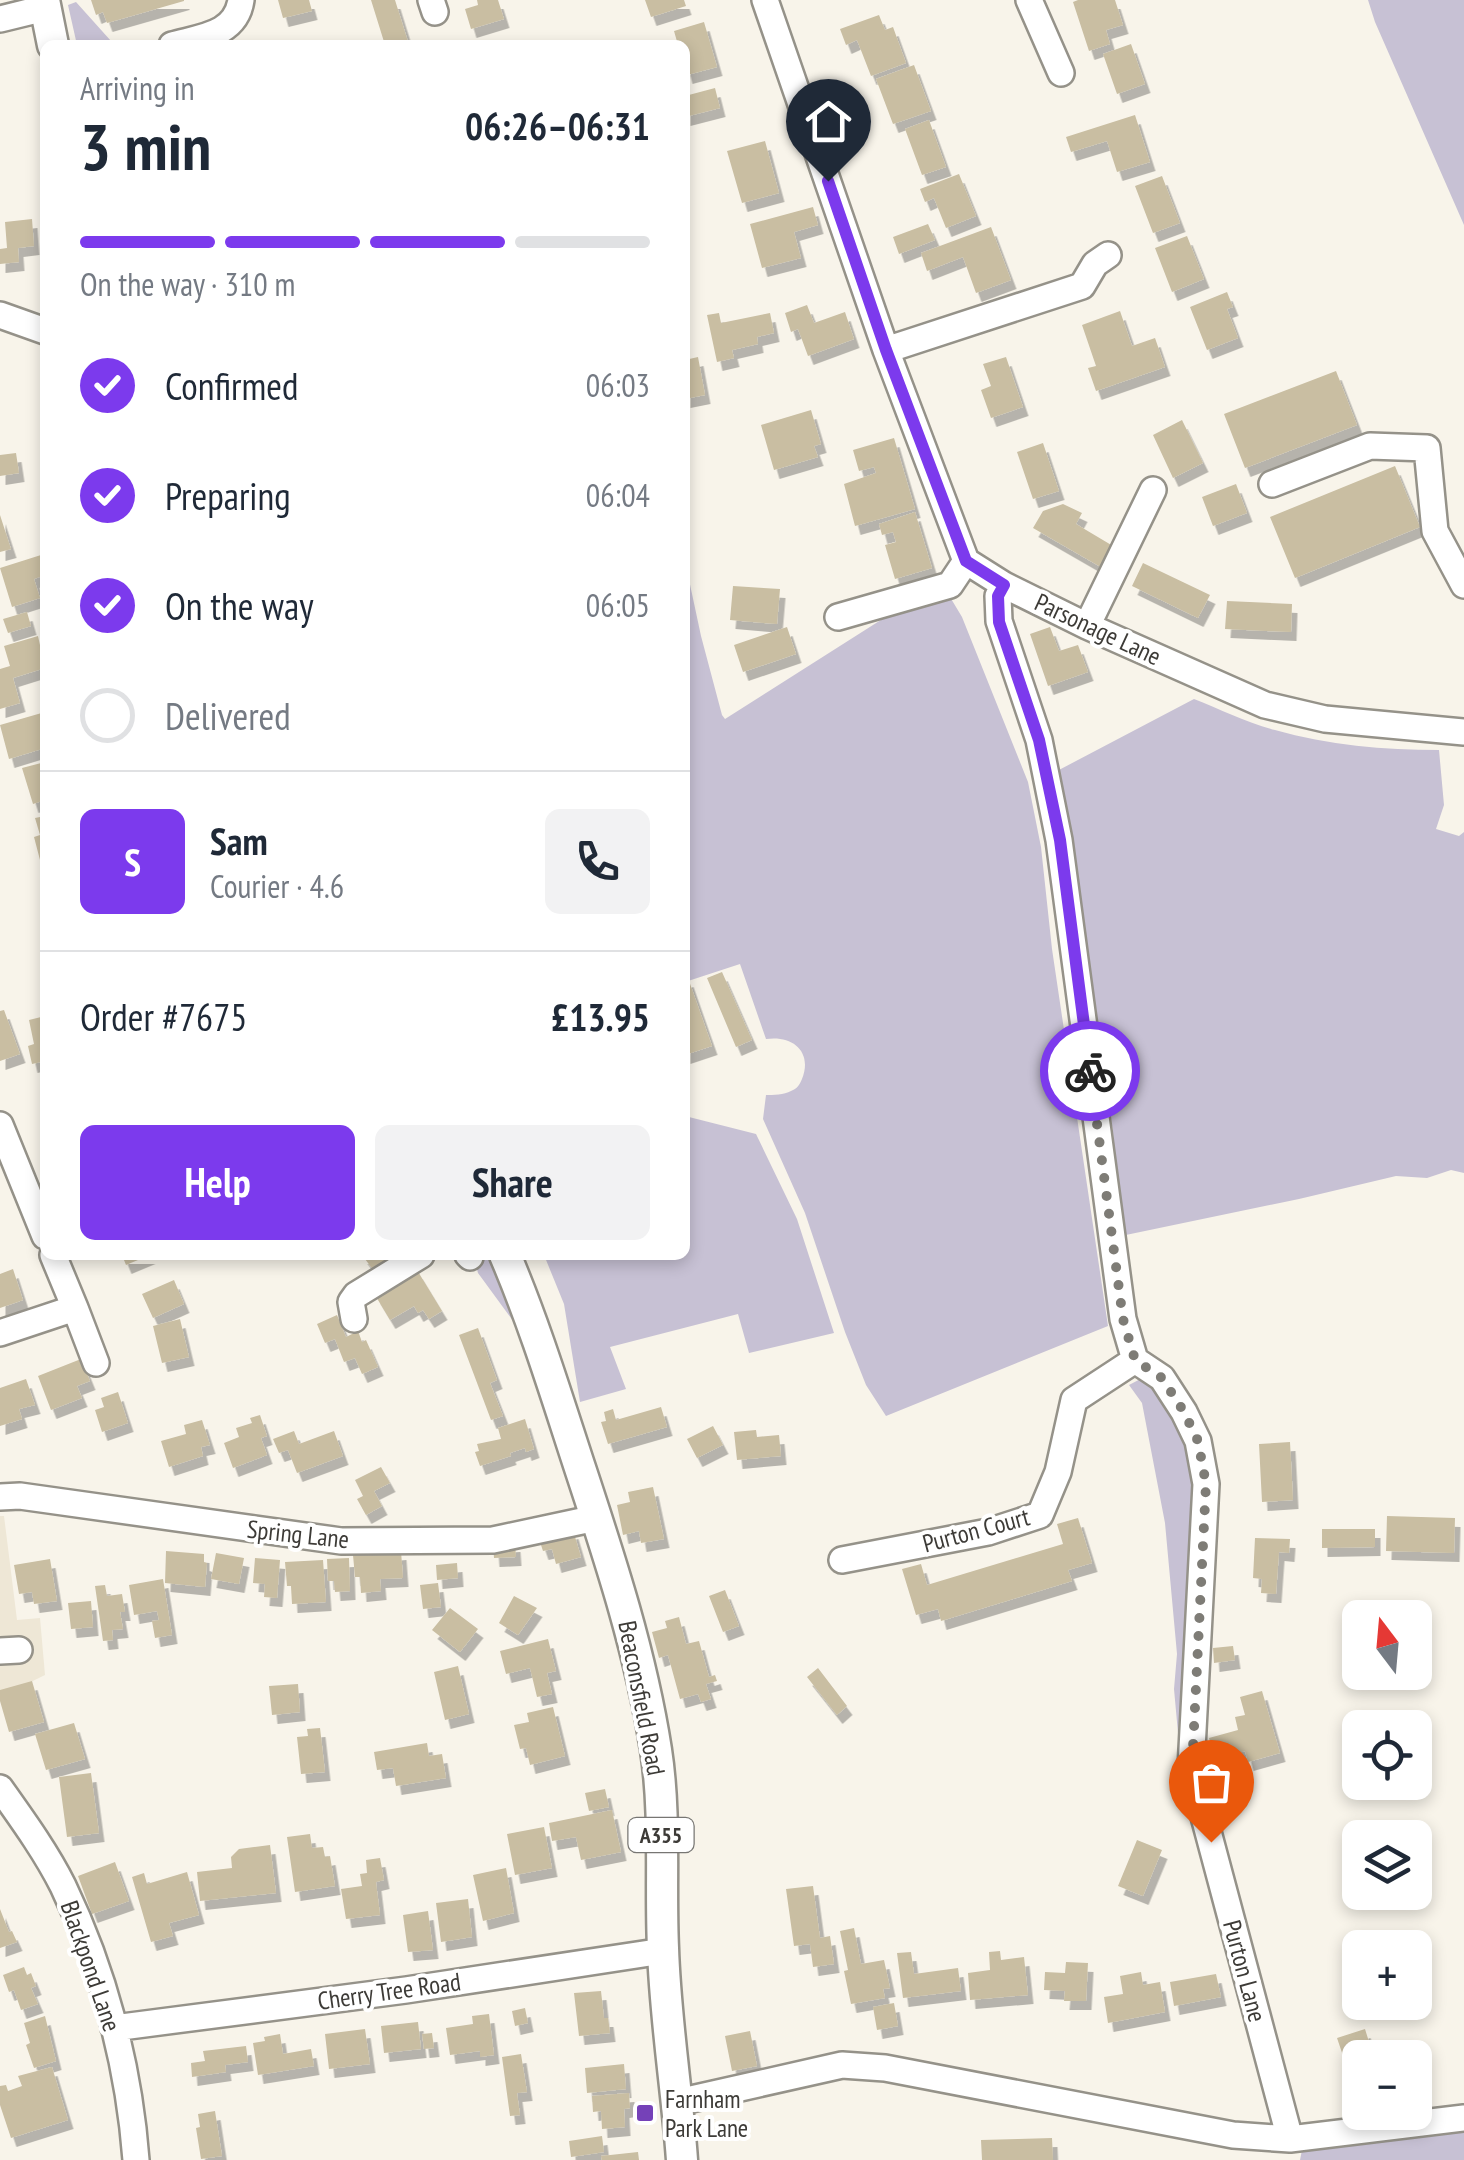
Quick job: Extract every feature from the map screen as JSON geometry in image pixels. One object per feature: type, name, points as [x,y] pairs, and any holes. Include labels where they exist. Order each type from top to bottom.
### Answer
[{"type":"main road","points":[[44,4],[52,40]]},
{"type":"main road","name":"Beaconsfield Road","points":[[507,1260],[535,1332],[638,1657],[656,1753],[662,1951],[682,2160]]},
{"type":"street","points":[[190,40],[233,23],[241,0]]},
{"type":"street","points":[[764,0],[886,350],[966,561],[950,585],[838,617]]},
{"type":"street","points":[[1030,0],[1060,73]]},
{"type":"street","points":[[0,19],[44,4]]},
{"type":"street","points":[[886,350],[1082,286],[1095,264],[1108,255]]},
{"type":"street","points":[[0,315],[40,329]]},
{"type":"street","points":[[1272,484],[1370,446],[1427,448],[1435,531],[1464,585]]},
{"type":"street","points":[[1086,626],[1153,490]]},
{"type":"street","name":"Parsonage Lane","points":[[966,561],[1004,585],[1086,626],[1265,704],[1325,719],[1464,732]]},
{"type":"street","points":[[1004,585],[998,596],[999,622],[1039,740],[1060,840],[1123,1319],[1135,1360]]},
{"type":"street","points":[[0,1125],[40,1224]]},
{"type":"street","points":[[55,1260],[96,1363]]},
{"type":"street","points":[[354,1318],[351,1302],[356,1295],[413,1260]]},
{"type":"street","points":[[0,1333],[74,1308]]},
{"type":"street","name":"Purton Court","points":[[842,1560],[988,1532],[1040,1515],[1058,1472],[1074,1400],[1135,1360]]},
{"type":"street","name":"Purton Lane","points":[[1135,1360],[1162,1378],[1198,1441],[1206,1484],[1192,1768],[1290,2139]]},
{"type":"street","name":"Spring Lane","points":[[0,1497],[20,1496],[341,1541],[493,1540],[596,1518]]},
{"type":"street","name":"Blackpond Lane","points":[[0,1788],[62,1883],[94,1960],[114,2028],[133,2119],[136,2160]]},
{"type":"street","name":"Cherry Tree Road","points":[[114,2028],[662,1951]]},
{"type":"street","points":[[678,2102],[842,2065],[884,2068],[1233,2135],[1290,2139],[1464,2118]]},
{"type":"shaded area","points":[[1368,0],[1464,0],[1464,225],[1375,22]]},
{"type":"shaded area","points":[[76,2],[110,40],[76,40],[68,5]]},
{"type":"shaded area","points":[[690,584],[725,719],[884,618],[944,587],[962,617],[1028,782],[1041,847],[1052,949],[1108,1326],[886,1416],[866,1385],[805,1213],[763,1119],[766,1095],[795,1089],[805,1060],[792,1043],[766,1039],[740,964],[690,980]]},
{"type":"shaded area","points":[[1194,699],[1265,727],[1315,739],[1377,748],[1439,750],[1444,805],[1436,829],[1459,836],[1464,832],[1464,1173],[1451,1170],[1427,1178],[1396,1176],[1121,1236],[1113,1132],[1057,771]]},
{"type":"shaded area","points":[[690,1117],[756,1134],[797,1219],[834,1333],[749,1353],[738,1314],[610,1347],[626,1389],[580,1402],[564,1304],[546,1260],[690,1260]]},
{"type":"shaded area","points":[[474,1260],[495,1260],[522,1333],[478,1273]]},
{"type":"shaded area","points":[[1148,1375],[1195,1446],[1197,1495],[1178,1733],[1174,1689],[1177,1654],[1165,1523],[1142,1403],[1129,1385]]},
{"type":"shaded area","points":[[0,1516],[4,1516],[17,1620],[40,1618],[45,1675],[0,1697]]},
{"type":"shaded area","points":[[1464,2129],[1464,2160],[1300,2160],[1302,2150]]},
{"type":"building","points":[[91,0],[184,1],[107,23],[103,12],[96,15]]},
{"type":"building","points":[[278,0],[309,0],[312,11],[283,18]]},
{"type":"building","points":[[371,0],[395,0],[407,40],[383,40]]},
{"type":"building","points":[[477,0],[498,0],[504,19],[471,29],[465,9],[478,5]]},
{"type":"building","points":[[645,0],[684,0],[686,6],[651,17]]},
{"type":"building","points":[[1115,0],[1123,25],[1106,30],[1110,44],[1089,51],[1073,2]]},
{"type":"building","points":[[879,15],[885,30],[893,27],[906,63],[871,76],[857,40],[846,45],[840,29]]},
{"type":"building","points":[[704,22],[717,67],[690,74],[690,40],[677,40],[674,31]]},
{"type":"building","points":[[1131,44],[1145,84],[1117,94],[1103,54]]},
{"type":"building","points":[[914,65],[931,111],[893,124],[876,79]]},
{"type":"building","points":[[715,88],[720,108],[690,116],[690,95]]},
{"type":"building","points":[[1135,115],[1150,162],[1117,172],[1107,141],[1071,152],[1066,137]]},
{"type":"building","points":[[929,120],[946,167],[922,175],[905,129]]},
{"type":"building","points":[[765,141],[779,193],[742,203],[727,151]]},
{"type":"building","points":[[959,174],[976,216],[946,228],[934,198],[925,202],[920,189]]},
{"type":"building","points":[[1162,176],[1180,223],[1153,233],[1135,186]]},
{"type":"building","points":[[813,207],[818,225],[794,232],[801,258],[762,268],[750,224]]},
{"type":"building","points":[[32,219],[34,246],[18,248],[19,262],[0,264],[0,249],[7,248],[5,222]]},
{"type":"building","points":[[928,224],[935,240],[899,254],[893,237]]},
{"type":"building","points":[[991,227],[1011,280],[976,293],[963,257],[927,271],[921,253]]},
{"type":"building","points":[[1187,236],[1204,279],[1172,292],[1155,248]]},
{"type":"building","points":[[1227,292],[1233,307],[1227,309],[1238,338],[1207,350],[1190,307]]},
{"type":"building","points":[[807,305],[814,323],[845,312],[854,339],[808,356],[798,329],[791,332],[785,313]]},
{"type":"building","points":[[1120,311],[1132,346],[1155,338],[1165,367],[1096,391],[1088,368],[1096,366],[1082,325]]},
{"type":"building","points":[[719,313],[721,323],[770,313],[774,333],[757,337],[758,344],[732,350],[734,358],[717,362],[707,315]]},
{"type":"building","points":[[698,357],[705,395],[690,398],[690,359]]},
{"type":"building","points":[[1006,357],[1023,407],[991,418],[981,390],[991,386],[983,364]]},
{"type":"building","points":[[1336,371],[1357,425],[1245,468],[1224,414]]},
{"type":"building","points":[[811,410],[821,444],[814,446],[818,457],[774,470],[761,425]]},
{"type":"building","points":[[1182,420],[1203,463],[1173,478],[1153,435]]},
{"type":"building","points":[[894,438],[915,509],[855,526],[844,484],[876,473],[874,467],[859,471],[853,450]]},
{"type":"building","points":[[1043,443],[1059,491],[1033,499],[1017,452]]},
{"type":"building","points":[[16,453],[19,473],[0,476],[0,455]]},
{"type":"building","points":[[1395,466],[1420,527],[1295,578],[1270,517]]},
{"type":"building","points":[[1236,484],[1247,513],[1213,526],[1202,497]]},
{"type":"building","points":[[1063,504],[1082,513],[1076,524],[1118,549],[1106,570],[1033,528],[1043,511]]},
{"type":"building","points":[[915,512],[932,568],[895,579],[885,545],[896,542],[893,532],[882,535],[879,524]]},
{"type":"building","points":[[0,515],[11,549],[0,552]]},
{"type":"building","points":[[40,555],[40,577],[34,579],[40,598],[12,607],[0,568]]},
{"type":"building","points":[[1143,563],[1210,595],[1198,618],[1132,586]]},
{"type":"building","points":[[733,586],[780,589],[777,624],[730,620]]},
{"type":"building","points":[[1227,601],[1292,604],[1291,632],[1225,629]]},
{"type":"building","points":[[27,612],[31,626],[8,633],[3,619]]},
{"type":"building","points":[[787,627],[796,654],[743,672],[734,645]]},
{"type":"building","points":[[1050,627],[1059,651],[1078,645],[1088,672],[1048,686],[1030,634]]},
{"type":"building","points":[[38,636],[40,670],[13,678],[20,703],[0,709],[0,669],[10,666],[4,646]]},
{"type":"building","points":[[40,713],[40,750],[9,759],[0,725]]},
{"type":"building","points":[[40,763],[40,802],[33,804],[22,768]]},
{"type":"building","points":[[40,835],[40,860],[34,837]]},
{"type":"building","points":[[722,972],[752,1040],[736,1047],[707,978]]},
{"type":"building","points":[[690,984],[712,1046],[690,1053]]},
{"type":"building","points":[[4,1010],[20,1054],[0,1061],[0,1011]]},
{"type":"building","points":[[40,1017],[40,1062],[32,1064],[28,1046],[34,1044],[29,1020]]},
{"type":"building","points":[[366,1260],[399,1260],[401,1263],[380,1279]]},
{"type":"building","points":[[13,1269],[23,1300],[0,1308],[0,1274]]},
{"type":"building","points":[[417,1270],[442,1311],[429,1319],[414,1306],[390,1320],[375,1295]]},
{"type":"building","points":[[174,1280],[184,1304],[153,1318],[142,1294]]},
{"type":"building","points":[[337,1315],[346,1337],[358,1331],[362,1342],[366,1340],[378,1367],[362,1374],[355,1358],[344,1362],[335,1339],[325,1343],[317,1324]]},
{"type":"building","points":[[180,1319],[189,1357],[162,1363],[153,1326]]},
{"type":"building","points":[[478,1328],[497,1380],[490,1383],[503,1416],[491,1420],[459,1335]]},
{"type":"building","points":[[81,1359],[90,1381],[77,1386],[82,1398],[51,1410],[38,1376]]},
{"type":"building","points":[[26,1379],[35,1405],[19,1409],[22,1419],[0,1426],[0,1388]]},
{"type":"building","points":[[118,1392],[128,1423],[102,1432],[95,1410],[104,1407],[101,1398]]},
{"type":"building","points":[[661,1407],[667,1427],[608,1444],[601,1422],[606,1421],[604,1412],[613,1409],[616,1420]]},
{"type":"building","points":[[260,1415],[267,1436],[261,1438],[267,1455],[233,1468],[224,1443],[239,1437],[236,1428],[252,1423],[250,1418]]},
{"type":"building","points":[[525,1419],[534,1449],[526,1452],[525,1448],[480,1466],[475,1452],[479,1451],[477,1444],[501,1439],[498,1428]]},
{"type":"building","points":[[202,1420],[210,1445],[201,1447],[203,1456],[169,1467],[161,1441],[186,1434],[184,1425]]},
{"type":"building","points":[[713,1426],[723,1445],[697,1458],[687,1439]]},
{"type":"building","points":[[756,1430],[757,1437],[779,1435],[781,1456],[737,1460],[734,1432]]},
{"type":"building","points":[[294,1431],[299,1444],[334,1431],[343,1456],[297,1473],[288,1450],[279,1453],[273,1439]]},
{"type":"building","points":[[1290,1442],[1293,1500],[1262,1502],[1259,1444]]},
{"type":"building","points":[[381,1467],[390,1483],[374,1491],[382,1506],[366,1515],[357,1499],[363,1496],[355,1480]]},
{"type":"building","points":[[653,1487],[664,1539],[641,1543],[639,1531],[623,1535],[617,1505],[630,1502],[628,1492]]},
{"type":"building","points":[[1387,1516],[1455,1518],[1454,1553],[1386,1551]]},
{"type":"building","points":[[1078,1518],[1092,1563],[1068,1570],[1072,1581],[941,1621],[938,1609],[916,1615],[902,1569],[921,1564],[927,1585],[1063,1544],[1057,1524]]},
{"type":"building","points":[[1322,1529],[1375,1529],[1375,1547],[1322,1548]]},
{"type":"building","points":[[573,1530],[581,1557],[556,1564],[552,1549],[543,1551],[539,1539]]},
{"type":"building","points":[[1255,1538],[1290,1539],[1289,1553],[1279,1552],[1276,1594],[1261,1593],[1262,1579],[1253,1578]]},
{"type":"building","points":[[515,1543],[516,1557],[494,1558],[493,1544]]},
{"type":"building","points":[[166,1551],[204,1554],[205,1587],[165,1583]]},
{"type":"building","points":[[401,1551],[403,1578],[380,1579],[381,1591],[361,1593],[353,1555]]},
{"type":"building","points":[[216,1553],[244,1558],[239,1584],[211,1579]]},
{"type":"building","points":[[255,1558],[280,1560],[277,1598],[264,1597],[265,1584],[253,1583]]},
{"type":"building","points":[[349,1558],[350,1591],[335,1592],[334,1581],[328,1581],[327,1559]]},
{"type":"building","points":[[50,1559],[57,1601],[34,1604],[32,1592],[19,1594],[14,1565]]},
{"type":"building","points":[[323,1560],[326,1602],[292,1604],[285,1562]]},
{"type":"building","points":[[457,1563],[458,1578],[437,1580],[436,1565]]},
{"type":"building","points":[[163,1579],[172,1635],[155,1638],[152,1621],[159,1620],[157,1611],[134,1615],[129,1585]]},
{"type":"building","points":[[438,1583],[441,1607],[423,1609],[420,1585]]},
{"type":"building","points":[[105,1585],[107,1596],[122,1594],[125,1612],[120,1612],[123,1629],[112,1630],[113,1640],[103,1641],[95,1586]]},
{"type":"building","points":[[725,1590],[739,1626],[723,1632],[709,1596]]},
{"type":"building","points":[[514,1596],[537,1608],[518,1635],[499,1623]]},
{"type":"building","points":[[91,1601],[93,1627],[71,1629],[68,1603]]},
{"type":"building","points":[[450,1608],[478,1629],[460,1652],[432,1630]]},
{"type":"building","points":[[679,1617],[686,1644],[699,1641],[709,1677],[715,1675],[717,1681],[706,1684],[711,1699],[701,1702],[698,1694],[680,1699],[668,1655],[659,1658],[652,1632],[667,1628],[665,1621]]},
{"type":"building","points":[[548,1639],[556,1671],[547,1673],[552,1694],[537,1697],[530,1668],[506,1674],[500,1651]]},
{"type":"building","points":[[1233,1646],[1235,1660],[1214,1663],[1213,1648]]},
{"type":"building","points":[[458,1666],[469,1714],[445,1720],[434,1672]]},
{"type":"building","points":[[818,1668],[847,1706],[837,1715],[807,1677]]},
{"type":"building","points":[[32,1681],[44,1722],[9,1732],[0,1690]]},
{"type":"building","points":[[298,1684],[300,1712],[272,1715],[269,1686]]},
{"type":"building","points":[[1262,1691],[1280,1753],[1248,1762],[1245,1751],[1238,1753],[1241,1763],[1227,1767],[1224,1754],[1214,1756],[1209,1738],[1238,1730],[1235,1717],[1245,1715],[1240,1697]]},
{"type":"building","points":[[553,1707],[565,1756],[530,1765],[526,1748],[520,1749],[514,1725],[529,1722],[527,1713]]},
{"type":"building","points":[[74,1723],[85,1759],[46,1770],[35,1734]]},
{"type":"building","points":[[320,1728],[325,1772],[301,1774],[297,1737],[308,1736],[307,1729]]},
{"type":"building","points":[[427,1743],[429,1756],[442,1754],[446,1778],[396,1786],[393,1768],[377,1770],[374,1752]]},
{"type":"building","points":[[91,1773],[99,1833],[67,1837],[59,1777]]},
{"type":"building","points":[[605,1789],[609,1807],[589,1811],[585,1793]]},
{"type":"building","points":[[612,1810],[621,1852],[581,1860],[576,1837],[552,1841],[549,1823]]},
{"type":"building","points":[[544,1827],[552,1868],[515,1875],[507,1834]]},
{"type":"building","points":[[310,1834],[312,1848],[323,1847],[325,1857],[330,1856],[335,1886],[295,1892],[287,1837]]},
{"type":"building","points":[[1137,1840],[1162,1850],[1143,1896],[1118,1886]]},
{"type":"building","points":[[270,1845],[276,1893],[200,1901],[197,1872],[232,1868],[231,1857],[239,1849]]},
{"type":"building","points":[[380,1858],[384,1880],[376,1882],[380,1915],[346,1919],[341,1889],[362,1886],[360,1874],[367,1873],[366,1860]]},
{"type":"building","points":[[115,1862],[129,1901],[92,1914],[78,1876]]},
{"type":"building","points":[[506,1868],[514,1913],[483,1921],[473,1875]]},
{"type":"building","points":[[187,1872],[199,1915],[169,1923],[173,1936],[151,1942],[132,1877],[144,1873],[147,1884]]},
{"type":"building","points":[[813,1886],[820,1938],[830,1936],[834,1964],[813,1967],[810,1944],[794,1946],[786,1889]]},
{"type":"building","points":[[468,1899],[472,1937],[441,1942],[436,1903]]},
{"type":"building","points":[[0,1909],[17,1942],[0,1948]]},
{"type":"building","points":[[428,1911],[433,1950],[408,1952],[403,1915]]},
{"type":"building","points":[[854,1928],[861,1964],[884,1960],[890,1988],[883,1989],[885,1998],[851,2004],[840,1931]]},
{"type":"building","points":[[1000,1951],[1001,1960],[1024,1957],[1028,1995],[970,2000],[968,1973],[990,1970],[989,1952]]},
{"type":"building","points":[[911,1952],[914,1974],[958,1968],[961,1991],[903,1998],[897,1953]]},
{"type":"building","points":[[1066,1962],[1088,1963],[1086,2001],[1064,2001],[1065,1991],[1044,1990],[1045,1972],[1065,1973]]},
{"type":"building","points":[[24,1967],[36,1986],[31,1988],[38,2004],[21,2010],[3,1975]]},
{"type":"building","points":[[1141,1972],[1143,1985],[1160,1982],[1165,2012],[1108,2023],[1104,1997],[1123,1994],[1120,1976]]},
{"type":"building","points":[[1216,1974],[1221,1997],[1174,2006],[1170,1982]]},
{"type":"building","points":[[601,1991],[610,2033],[579,2036],[574,1993]]},
{"type":"building","points":[[894,2003],[898,2026],[877,2030],[873,2007]]},
{"type":"building","points":[[525,2008],[528,2023],[515,2026],[512,2011]]},
{"type":"building","points":[[489,2014],[494,2055],[480,2057],[480,2051],[450,2055],[446,2028],[473,2024],[472,2016]]},
{"type":"building","points":[[45,2016],[56,2061],[34,2068],[24,2023]]},
{"type":"building","points":[[418,2022],[421,2049],[384,2053],[381,2026]]},
{"type":"building","points":[[365,2029],[370,2064],[329,2069],[325,2034]]},
{"type":"building","points":[[1365,2029],[1368,2040],[1342,2040],[1342,2053],[1337,2038]]},
{"type":"building","points":[[750,2031],[757,2066],[732,2071],[725,2036]]},
{"type":"building","points":[[432,2033],[434,2048],[424,2049],[422,2034]]},
{"type":"building","points":[[280,2034],[283,2054],[311,2049],[314,2066],[258,2075],[253,2043]]},
{"type":"building","points":[[246,2046],[248,2062],[225,2065],[226,2072],[192,2077],[191,2063],[205,2061],[203,2051]]},
{"type":"building","points":[[521,2054],[527,2092],[517,2093],[520,2115],[510,2116],[502,2057]]},
{"type":"building","points":[[624,2064],[626,2089],[587,2093],[585,2068]]},
{"type":"building","points":[[52,2067],[68,2120],[11,2138],[0,2105],[0,2086],[6,2085],[8,2091],[22,2086],[18,2076]]},
{"type":"building","points":[[629,2093],[630,2108],[624,2109],[625,2127],[602,2129],[601,2111],[593,2112],[592,2096]]},
{"type":"building","points":[[215,2111],[222,2156],[201,2159],[198,2114]]},
{"type":"building","points":[[602,2136],[604,2152],[571,2157],[569,2141]]},
{"type":"building","points":[[1052,2138],[1053,2160],[982,2160],[981,2140]]},
{"type":"building","points":[[638,2152],[639,2160],[602,2160],[601,2156]]},
{"type":"way so far","points":[[1090,1071],[1123,1319],[1135,1360],[1162,1378],[1184,1412],[1198,1441],[1206,1484],[1192,1768],[1211,1842]]},
{"type":"place","name":"Farnham Park Lane","points":[[645,2113]]},
{"type":"route","points":[[828,181],[886,350],[966,561],[1004,585],[998,596],[999,622],[1039,740],[1060,840],[1090,1071]]}]
